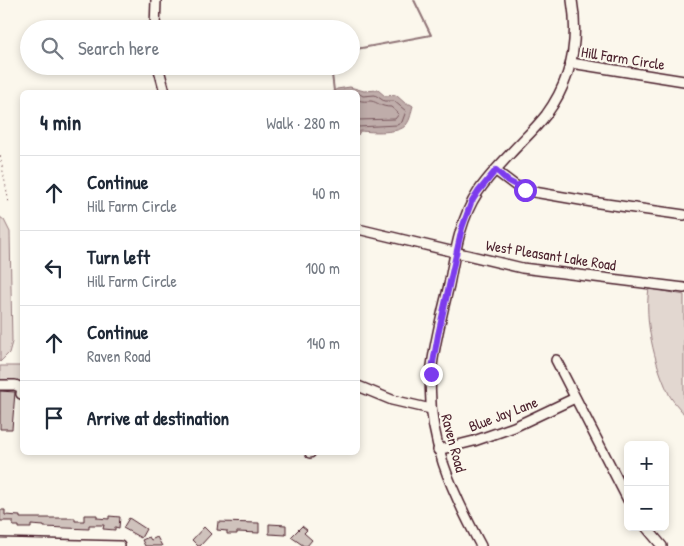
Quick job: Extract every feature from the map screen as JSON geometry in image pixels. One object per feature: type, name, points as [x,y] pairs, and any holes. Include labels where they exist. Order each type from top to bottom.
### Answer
[{"type":"street","points":[[155,20],[156,0]]},
{"type":"street","points":[[571,63],[575,30],[572,0]]},
{"type":"street","name":"Hill Farm Circle","points":[[456,252],[471,203],[496,170],[547,114],[561,89],[571,63],[684,81]]},
{"type":"street","points":[[160,75],[164,90]]},
{"type":"street","points":[[496,170],[516,186],[534,192],[684,215]]},
{"type":"street","name":"West Pleasant Lake Road","points":[[360,229],[522,268],[684,288]]},
{"type":"street","name":"Raven Road","points":[[456,252],[431,374],[431,409],[438,450],[448,479],[480,546]]},
{"type":"street","points":[[556,360],[624,492]]},
{"type":"street","points":[[0,385],[20,387]]},
{"type":"street","points":[[360,387],[392,400],[431,409]]},
{"type":"street","name":"Blue Jay Lane","points":[[438,450],[501,432],[575,398]]},
{"type":"street","points":[[649,531],[662,546]]},
{"type":"street","points":[[0,543],[120,546]]},
{"type":"path","points":[[0,156],[9,203]]},
{"type":"shaded area","points":[[0,217],[4,220],[10,232],[12,342],[9,353],[0,362]]},
{"type":"shaded area","points":[[649,288],[684,295],[684,414],[669,395],[658,368],[649,327]]},
{"type":"shaded area","points":[[0,366],[20,366],[20,382],[0,381]]},
{"type":"water","points":[[350,87],[364,91],[378,90],[385,96],[396,95],[406,104],[413,106],[408,123],[398,130],[385,132],[360,131],[360,90],[335,90]]},
{"type":"building","points":[[0,391],[15,392],[12,429],[0,429]]},
{"type":"building","points":[[0,510],[5,510],[5,515],[20,516],[20,518],[75,518],[75,521],[84,521],[84,515],[97,515],[97,518],[109,519],[109,516],[120,517],[119,528],[115,527],[115,530],[103,529],[104,525],[89,525],[89,529],[31,525],[31,528],[19,528],[19,526],[13,526],[13,521],[0,521]]},
{"type":"building","points":[[129,518],[146,529],[141,538],[123,528]]},
{"type":"building","points":[[218,522],[259,523],[259,533],[237,532],[237,534],[227,534],[227,531],[217,530]]},
{"type":"building","points":[[269,524],[286,525],[286,535],[269,534]]},
{"type":"building","points":[[302,526],[307,530],[304,533],[312,540],[307,546],[291,537]]},
{"type":"building","points":[[204,527],[211,534],[198,546],[192,540]]},
{"type":"building","points":[[149,537],[151,540],[157,537],[162,546],[145,546],[142,540]]},
{"type":"waterway","points":[[360,48],[431,35],[414,0]]},
{"type":"waterway","points":[[332,75],[334,90]]},
{"type":"route","points":[[431,374],[456,252],[471,203],[496,170],[508,181],[525,190]]}]
